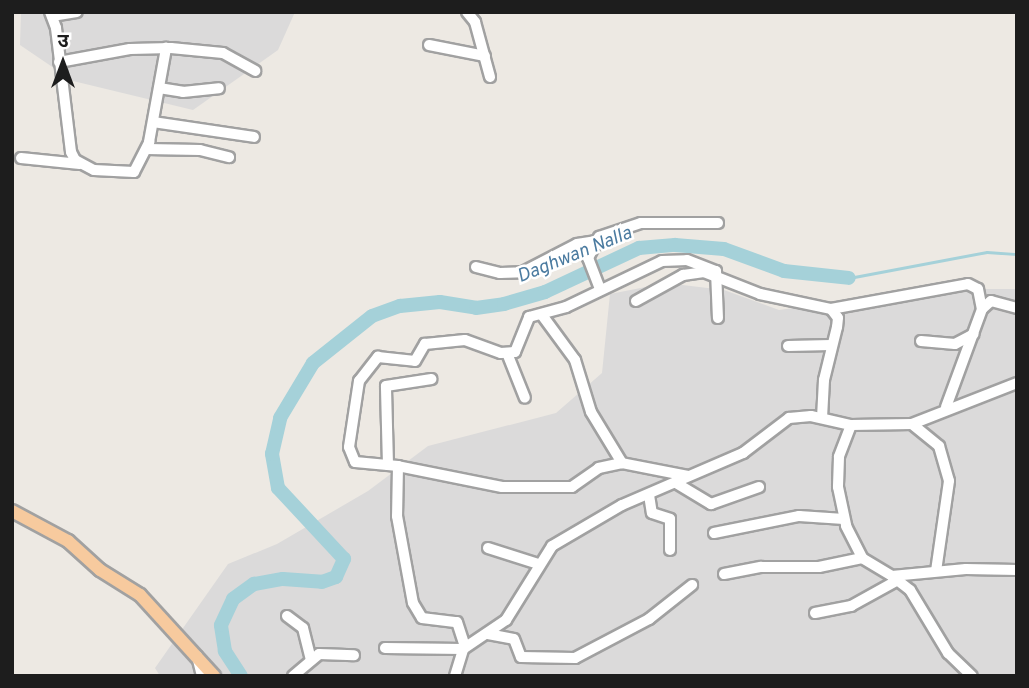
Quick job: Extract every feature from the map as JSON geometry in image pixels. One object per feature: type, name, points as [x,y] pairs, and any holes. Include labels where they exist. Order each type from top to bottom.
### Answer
[{"type":"main road","points":[[12,511],[68,541],[100,570],[140,595],[214,676]]},
{"type":"street","points":[[77,12],[51,14],[71,152],[80,164]]},
{"type":"street","points":[[467,12],[475,22],[490,77]]},
{"type":"street","points":[[429,45],[485,56]]},
{"type":"street","points":[[59,62],[130,49],[166,48],[223,53],[255,71]]},
{"type":"street","points":[[21,158],[80,164],[131,175],[147,149],[166,48]]},
{"type":"street","points":[[159,88],[183,92],[219,88]]},
{"type":"street","points":[[153,122],[254,137]]},
{"type":"street","points":[[147,149],[201,150],[229,157]]},
{"type":"street","points":[[476,267],[500,274],[523,272],[577,244],[595,241],[609,231],[640,223],[718,223]]},
{"type":"street","points":[[595,241],[589,263],[600,289]]},
{"type":"street","points":[[688,476],[622,463],[599,468],[575,486],[502,487],[393,465],[355,462],[349,447],[359,381],[378,357],[415,360],[422,345],[455,340],[507,353],[519,348],[524,321],[542,316],[667,260],[705,265],[719,275],[760,294],[831,309],[968,284],[978,289],[982,309],[946,407]]},
{"type":"street","points":[[636,301],[683,275],[719,275]]},
{"type":"street","points":[[718,318],[719,275]]},
{"type":"street","points":[[982,309],[992,301],[1017,308]]},
{"type":"street","points":[[822,418],[831,345],[838,318],[831,309]]},
{"type":"street","points":[[542,316],[575,360],[591,411],[622,463]]},
{"type":"street","points":[[921,341],[955,344],[974,334]]},
{"type":"street","points":[[788,346],[831,345]]},
{"type":"street","points":[[507,353],[525,398]]},
{"type":"street","points":[[431,379],[386,386],[396,507],[410,594],[422,618],[457,622],[464,648],[454,676]]},
{"type":"street","points":[[385,648],[464,648],[506,620],[538,564],[564,538],[688,476],[743,453],[789,418],[822,418],[851,425],[912,424],[946,407],[972,402],[1017,383]]},
{"type":"street","points":[[912,424],[939,446],[949,481],[936,571]]},
{"type":"street","points":[[851,425],[837,466],[844,519],[862,558],[910,590],[948,653],[972,676]]},
{"type":"street","points":[[676,483],[711,504],[759,487]]},
{"type":"street","points":[[649,495],[652,513],[670,519],[670,550]]},
{"type":"street","points":[[714,533],[799,516],[844,519]]},
{"type":"street","points":[[488,548],[538,564]]},
{"type":"street","points":[[724,574],[761,567],[819,567],[862,558]]},
{"type":"street","points":[[815,613],[851,606],[895,578],[936,571],[1017,570]]},
{"type":"street","points":[[488,634],[513,639],[521,657],[575,658],[649,619],[692,585]]},
{"type":"street","points":[[287,616],[303,628],[311,659]]},
{"type":"street","points":[[293,676],[311,659],[324,653],[354,655]]},
{"type":"street","points":[[197,655],[202,676]]},
{"type":"shaded area","points":[[21,12],[295,12],[278,50],[193,110],[73,81],[20,45]]},
{"type":"shaded area","points":[[666,283],[724,290],[779,310],[936,289],[1017,289],[1017,676],[160,676],[155,668],[228,564],[277,544],[368,491],[428,446],[556,413],[602,373],[610,294]]},
{"type":"waterway","name":"Daghwan Nalla","points":[[241,676],[225,651],[221,625],[233,599],[254,584],[283,579],[322,582],[336,577],[344,559],[278,488],[272,454],[280,418],[313,363],[372,316],[400,306],[440,302],[476,308],[504,304],[545,292],[639,248],[675,245],[724,249],[784,271],[849,278]]},
{"type":"waterway","name":"Daghwan Nalla","points":[[849,278],[987,252],[1017,254]]}]
